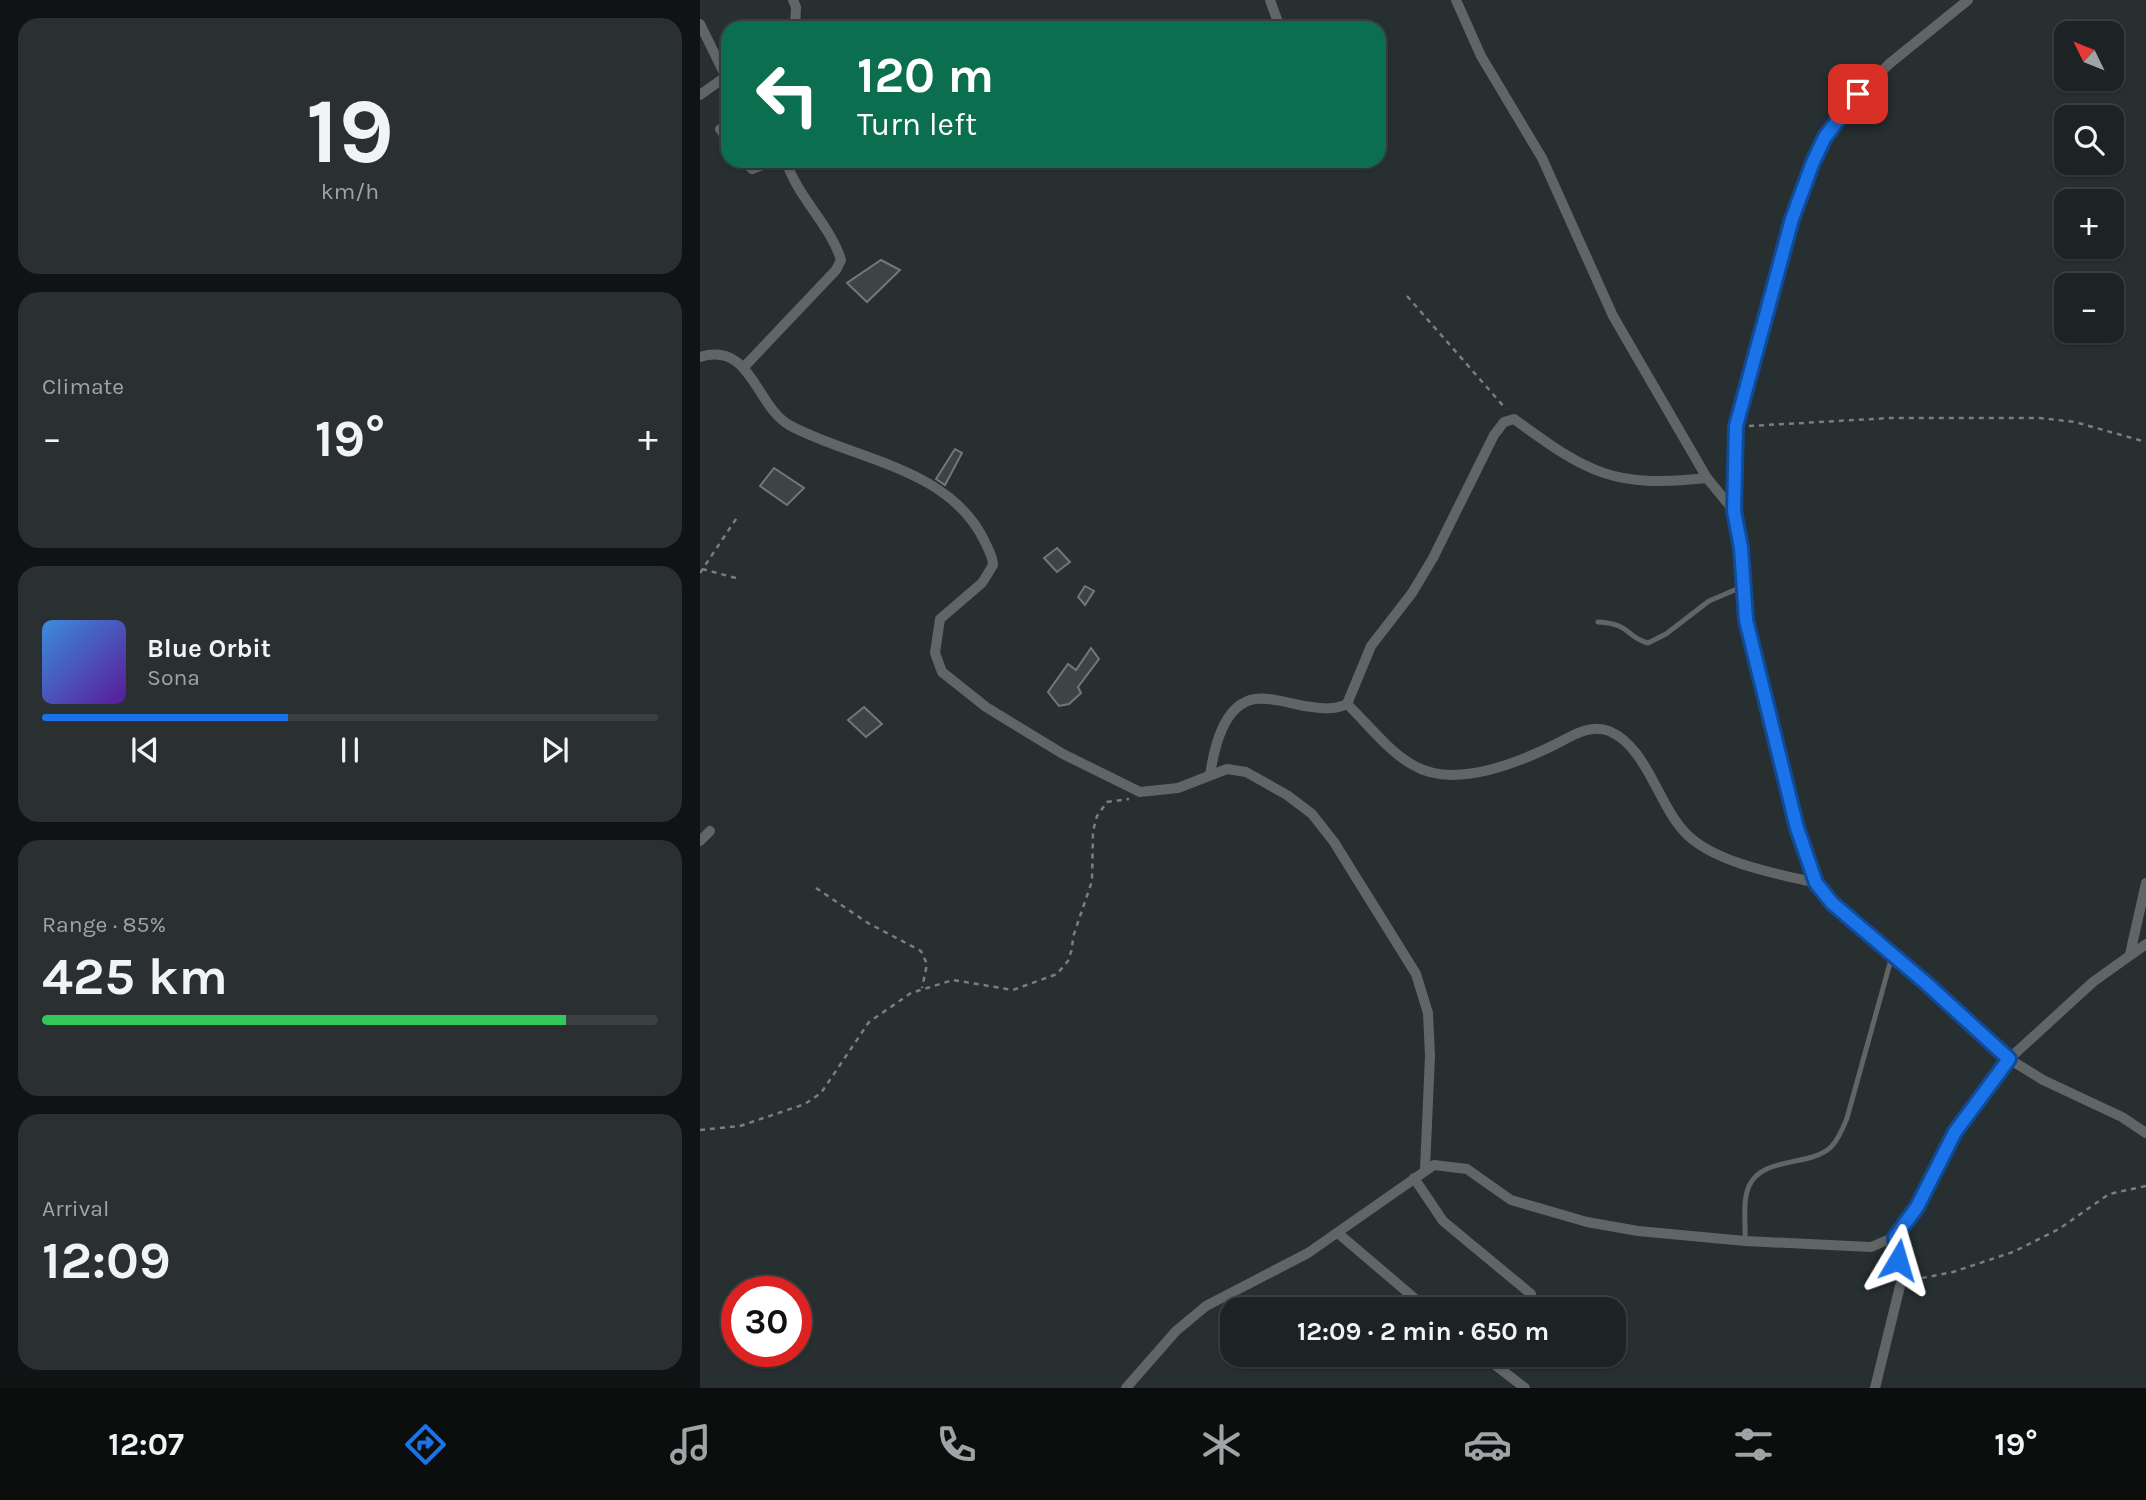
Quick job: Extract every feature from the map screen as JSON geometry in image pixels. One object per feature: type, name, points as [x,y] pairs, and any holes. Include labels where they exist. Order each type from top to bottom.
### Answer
[{"type":"street","points":[[794,0],[795,21]]},
{"type":"street","points":[[1270,0],[1278,21]]},
{"type":"street","points":[[1456,0],[1481,56],[1542,158],[1613,316],[1707,478],[1734,511]]},
{"type":"street","points":[[1968,0],[1888,64],[1842,112],[1825,137],[1792,219],[1736,426],[1734,511],[1741,548],[1746,620],[1797,828],[1816,883],[1832,903],[2009,1059],[2043,1080],[2122,1117],[2146,1133]]},
{"type":"street","points":[[700,24],[721,66]]},
{"type":"street","points":[[700,95],[721,82]]},
{"type":"street","points":[[744,367],[836,270],[841,260],[826,230],[808,208],[789,168]]},
{"type":"street","points":[[700,357],[722,355],[744,367],[771,406],[789,425],[908,473],[964,511],[980,531],[993,558],[993,565],[982,583],[940,619],[935,653],[942,672],[1024,732],[1140,792],[1178,788],[1227,769],[1246,772],[1287,795],[1312,814],[1334,842],[1416,974],[1428,1013],[1430,1056],[1425,1169]]},
{"type":"street","points":[[1347,705],[1371,646],[1412,593],[1433,558],[1494,435],[1504,422],[1514,419],[1554,450],[1584,467],[1622,480],[1666,482],[1707,478]]},
{"type":"street","points":[[1210,775],[1217,739],[1226,722],[1238,707],[1252,699],[1324,709],[1347,705]]},
{"type":"street","points":[[1347,705],[1413,765],[1436,775],[1473,772],[1517,760],[1585,730],[1609,730],[1627,742],[1692,839],[1761,870],[1816,883]]},
{"type":"street","points":[[700,841],[710,831]]},
{"type":"street","points":[[2130,954],[2146,883]]},
{"type":"street","points":[[1126,1388],[1176,1331],[1206,1306],[1339,1234],[1434,1165],[1467,1169],[1511,1200],[1587,1222],[1638,1231],[1745,1241],[1871,1247],[1895,1237],[1917,1207],[1955,1132],[2009,1059],[2093,982],[2146,944]]},
{"type":"street","points":[[1414,1178],[1443,1221],[1531,1294]]},
{"type":"street","points":[[1339,1234],[1413,1297]]},
{"type":"street","points":[[1875,1388],[1901,1282],[1895,1237]]},
{"type":"street","points":[[1498,1367],[1525,1388]]},
{"type":"lane","points":[[1598,622],[1623,626],[1640,641],[1648,643],[1667,634],[1709,601],[1744,586]]},
{"type":"lane","points":[[1745,1241],[1746,1199],[1755,1177],[1763,1170],[1813,1157],[1830,1148],[1839,1136],[1847,1118],[1892,955]]},
{"type":"path","points":[[1407,296],[1514,419]]},
{"type":"path","points":[[1736,426],[1890,418],[2040,418],[2075,422],[2146,442]]},
{"type":"path","points":[[736,578],[701,571],[738,516]]},
{"type":"path","points":[[700,1130],[740,1126],[805,1104],[821,1093],[869,1022],[895,1001],[922,989],[953,980],[1013,990],[1057,974],[1068,961],[1073,937],[1093,881],[1093,831],[1097,816],[1107,802],[1127,801],[1140,792]]},
{"type":"path","points":[[816,888],[868,923],[920,951],[927,964],[922,989]]},
{"type":"path","points":[[1901,1282],[1953,1272],[2014,1252],[2059,1229],[2109,1194],[2146,1186]]},
{"type":"building","points":[[881,260],[900,270],[867,302],[847,283]]},
{"type":"building","points":[[955,449],[962,453],[945,485],[936,479]]},
{"type":"building","points":[[774,468],[804,488],[787,505],[760,486]]},
{"type":"building","points":[[1057,548],[1070,562],[1057,572],[1044,558]]},
{"type":"building","points":[[1085,586],[1094,591],[1085,605],[1078,597]]},
{"type":"building","points":[[1091,648],[1099,659],[1078,687],[1081,693],[1069,704],[1059,706],[1048,692],[1068,664],[1076,670]]},
{"type":"building","points":[[864,707],[882,724],[866,737],[848,720]]},
{"type":"route","points":[[1858,94],[1825,137],[1792,219],[1736,426],[1734,511],[1741,548],[1746,620],[1797,828],[1816,883],[1832,903],[2009,1059],[1973,1104],[1955,1132],[1917,1207],[1895,1237],[1898,1260]]}]
